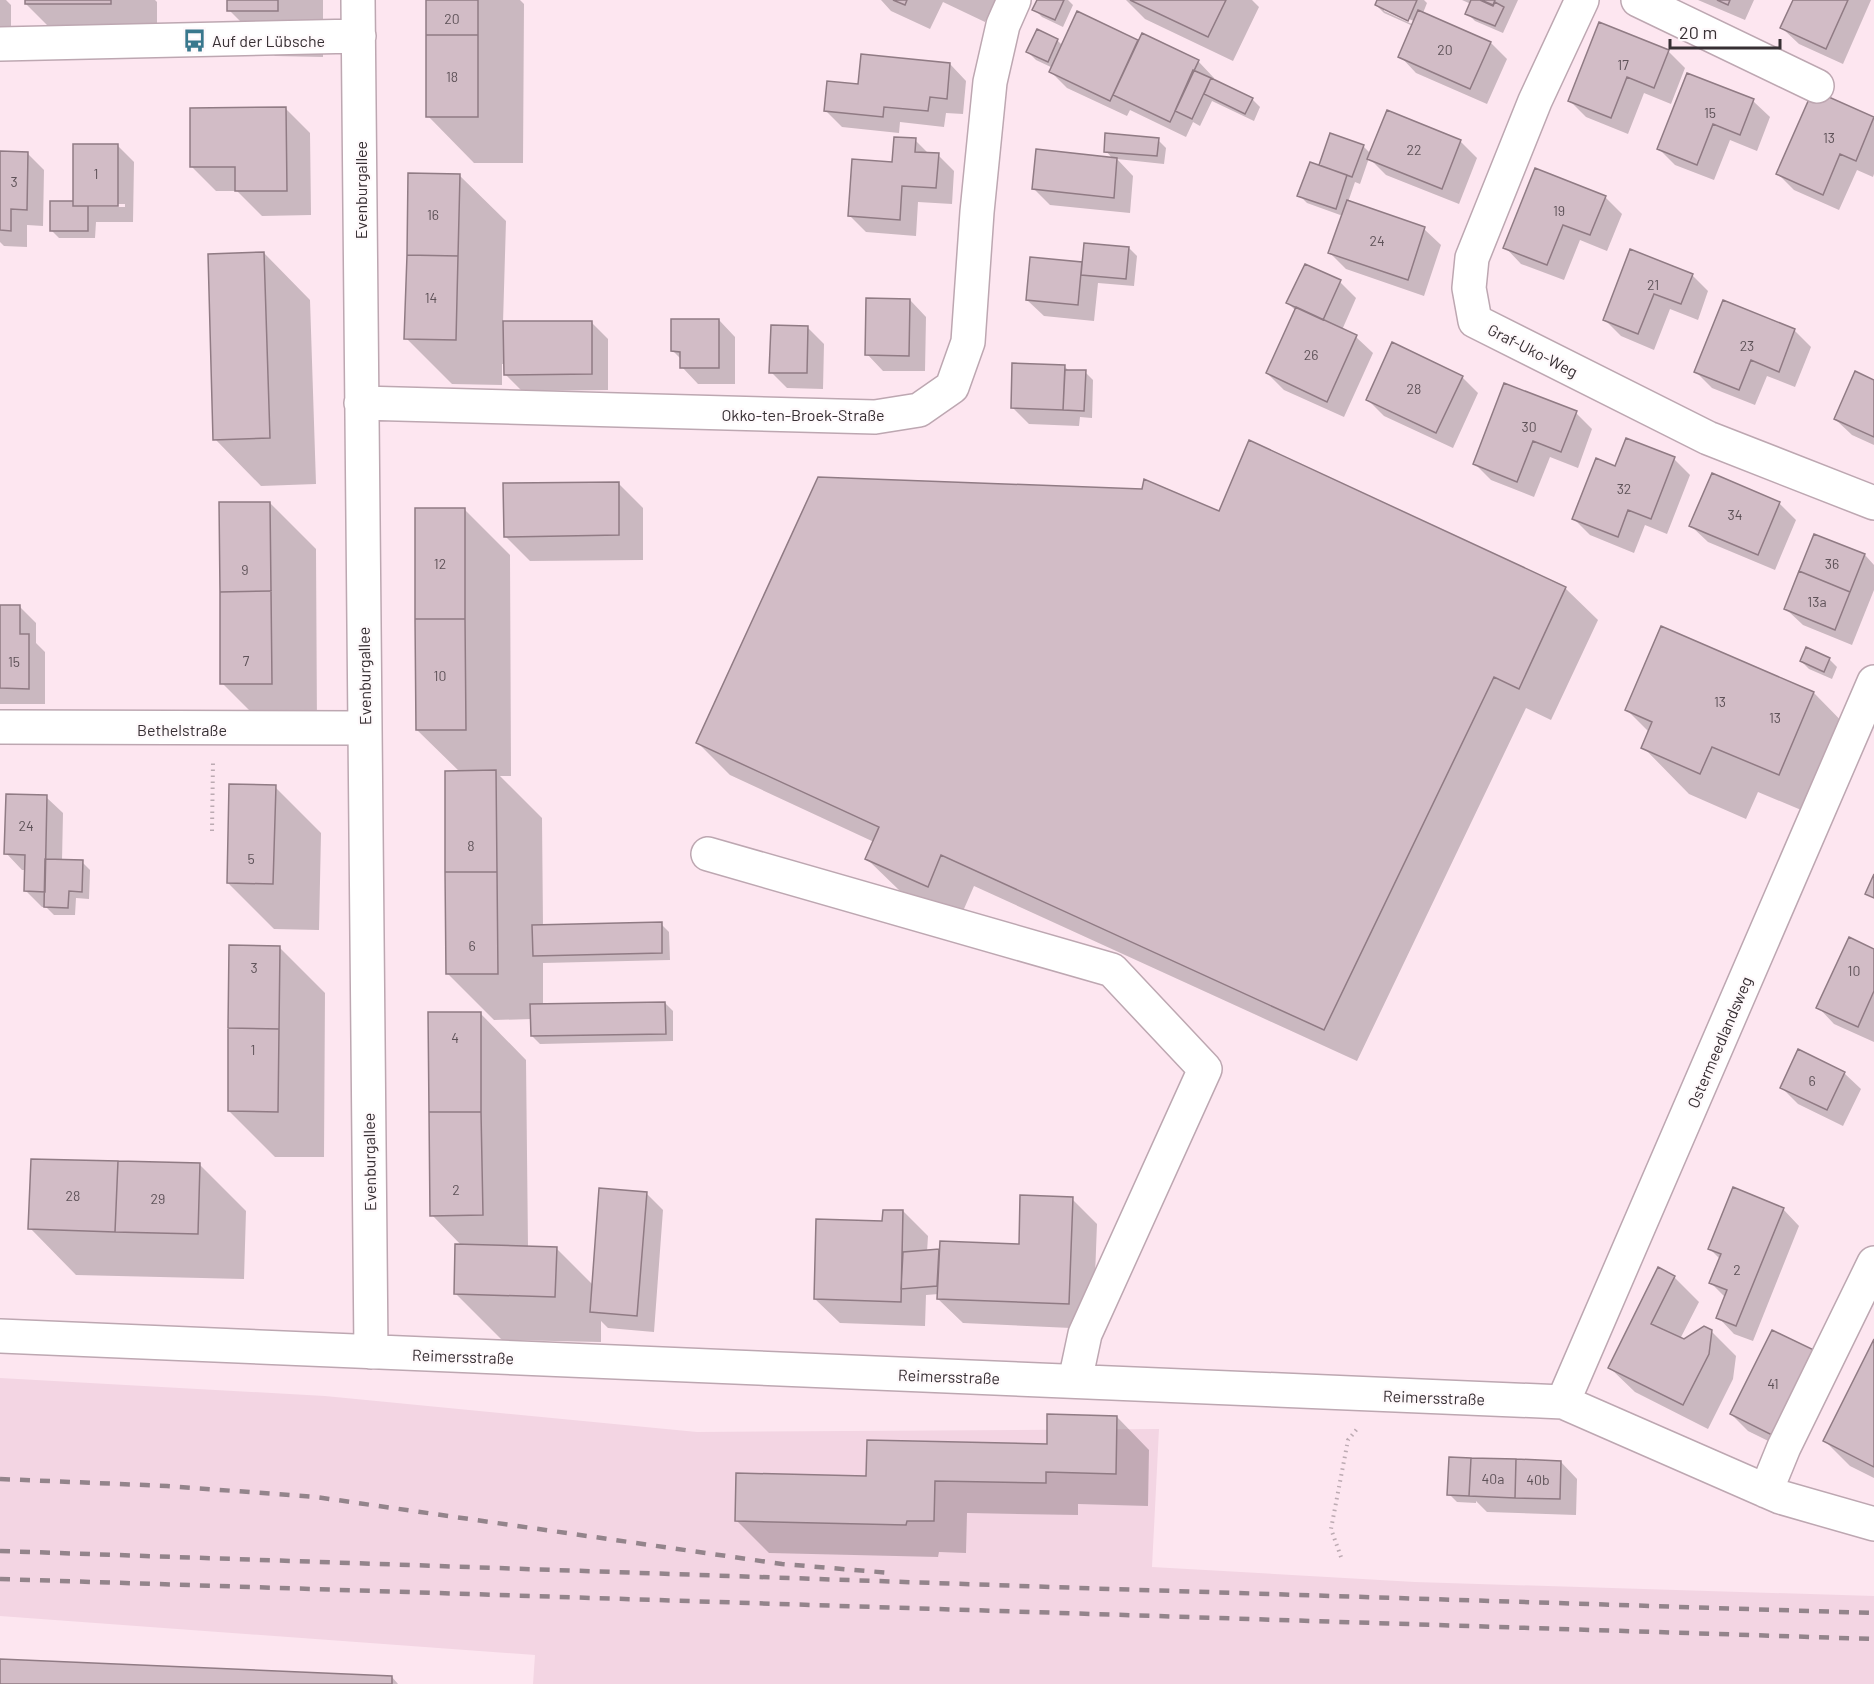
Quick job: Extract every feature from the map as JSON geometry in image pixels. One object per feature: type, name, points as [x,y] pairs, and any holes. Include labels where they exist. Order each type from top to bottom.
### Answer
[{"type":"street","name":"Evenburgallee","points":[[358,0],[371,1352]]},
{"type":"street","name":"Okko-ten-Broek-Straße","points":[[361,403],[875,417],[919,410],[952,387],[969,342],[977,212],[990,82],[1003,25],[1014,0]]},
{"type":"street","name":"Graf-Uko-Weg","points":[[1581,0],[1535,101],[1472,258],[1469,288],[1475,321],[1708,438],[1874,503]]},
{"type":"street","points":[[1638,0],[1817,86]]},
{"type":"street","points":[[0,44],[359,36]]},
{"type":"street","name":"Ostermeedlandsweg","points":[[1563,1402],[1874,681]]},
{"type":"street","name":"Bethelstraße","points":[[0,727],[364,728]]},
{"type":"street","points":[[708,854],[1112,970],[1205,1069],[1085,1334],[1075,1381]]},
{"type":"street","points":[[1766,1491],[1784,1447],[1874,1263]]},
{"type":"street","name":"Reimersstraße","points":[[0,1336],[1563,1402],[1780,1497],[1874,1524]]},
{"type":"path","points":[[212,831],[214,729]]},
{"type":"path","points":[[1341,1557],[1331,1530],[1348,1440],[1358,1427],[1365,1425]]},
{"type":"shaded area","points":[[0,1378],[325,1396],[697,1432],[1159,1429],[1152,1567],[1415,1582],[1874,1596],[1874,1684],[533,1684],[535,1655],[0,1616]]},
{"type":"building","points":[[25,0],[111,0],[111,4],[25,4]]},
{"type":"building","points":[[227,0],[278,0],[278,11],[227,11]]},
{"type":"building","points":[[426,0],[478,0],[478,35],[426,35]]},
{"type":"building","points":[[893,0],[907,0],[905,5]]},
{"type":"building","points":[[1037,0],[1064,0],[1055,20],[1032,10]]},
{"type":"building","points":[[1130,0],[1226,0],[1208,37]]},
{"type":"building","points":[[1377,0],[1417,0],[1408,21],[1375,5]]},
{"type":"building","points":[[1471,0],[1480,0],[1493,6],[1495,2],[1504,7],[1495,26],[1465,14]]},
{"type":"building","points":[[1481,0],[1495,0],[1493,5]]},
{"type":"building","points":[[1717,0],[1730,0],[1728,5]]},
{"type":"building","points":[[1793,0],[1848,0],[1826,49],[1780,28]]},
{"type":"building","points":[[1418,10],[1491,42],[1470,89],[1398,57]]},
{"type":"building","points":[[1077,11],[1138,40],[1110,101],[1049,72]]},
{"type":"building","points":[[1599,22],[1669,50],[1654,88],[1627,77],[1611,118],[1568,101]]},
{"type":"building","points":[[1037,29],[1058,39],[1048,62],[1026,52]]},
{"type":"building","points":[[1142,33],[1199,60],[1170,122],[1113,95]]},
{"type":"building","points":[[426,35],[478,35],[478,117],[426,117]]},
{"type":"building","points":[[861,54],[950,63],[947,99],[930,97],[928,111],[884,107],[883,117],[824,111],[827,81],[858,84]]},
{"type":"building","points":[[1193,70],[1211,78],[1192,119],[1175,111]]},
{"type":"building","points":[[1687,73],[1754,99],[1740,135],[1713,124],[1697,165],[1657,149]]},
{"type":"building","points":[[1211,78],[1253,98],[1245,114],[1204,94]]},
{"type":"building","points":[[1813,90],[1874,117],[1856,161],[1840,154],[1823,195],[1776,174]]},
{"type":"building","points":[[286,107],[287,191],[235,191],[235,167],[190,167],[190,108]]},
{"type":"building","points":[[1387,110],[1461,140],[1442,189],[1367,159]]},
{"type":"building","points":[[1105,133],[1159,138],[1157,156],[1104,152]]},
{"type":"building","points":[[1330,133],[1364,145],[1352,177],[1319,165]]},
{"type":"building","points":[[894,137],[916,138],[915,152],[939,153],[936,188],[902,186],[900,220],[848,216],[852,159],[892,162]]},
{"type":"building","points":[[73,144],[118,144],[118,206],[73,206]]},
{"type":"building","points":[[1036,149],[1117,158],[1114,198],[1032,189]]},
{"type":"building","points":[[0,151],[28,152],[27,210],[11,209],[11,231],[0,230]]},
{"type":"building","points":[[1310,162],[1347,175],[1336,209],[1297,196]]},
{"type":"building","points":[[1535,168],[1606,196],[1590,235],[1563,225],[1547,265],[1503,248]]},
{"type":"building","points":[[408,173],[460,174],[458,256],[407,255]]},
{"type":"building","points":[[1347,200],[1425,227],[1408,280],[1328,253]]},
{"type":"building","points":[[50,201],[73,201],[73,206],[88,206],[88,231],[50,231]]},
{"type":"building","points":[[1084,243],[1129,247],[1126,279],[1081,275]]},
{"type":"building","points":[[1630,249],[1693,274],[1681,304],[1654,294],[1638,334],[1603,320]]},
{"type":"building","points":[[264,252],[270,438],[213,440],[208,254]]},
{"type":"building","points":[[407,255],[458,256],[456,340],[404,339]]},
{"type":"building","points":[[1030,257],[1082,262],[1078,305],[1026,300]]},
{"type":"building","points":[[1305,264],[1341,280],[1323,320],[1286,303]]},
{"type":"building","points":[[866,298],[910,299],[909,356],[865,355]]},
{"type":"building","points":[[1723,300],[1795,329],[1779,372],[1751,360],[1739,390],[1694,372]]},
{"type":"building","points":[[1296,307],[1357,335],[1327,402],[1266,373]]},
{"type":"building","points":[[671,319],[719,319],[719,368],[680,368],[680,352],[671,351]]},
{"type":"building","points":[[503,321],[592,321],[592,374],[504,375]]},
{"type":"building","points":[[771,325],[808,326],[807,373],[769,373]]},
{"type":"building","points":[[1392,342],[1463,376],[1436,433],[1366,400]]},
{"type":"building","points":[[1012,363],[1065,365],[1063,410],[1011,408]]},
{"type":"building","points":[[1065,370],[1086,370],[1084,411],[1063,410]]},
{"type":"building","points":[[1855,371],[1874,380],[1874,437],[1834,419]]},
{"type":"building","points":[[1504,383],[1577,411],[1561,452],[1533,441],[1517,482],[1473,464]]},
{"type":"building","points":[[1626,438],[1675,457],[1651,519],[1628,510],[1618,537],[1572,519],[1596,458],[1615,466]]},
{"type":"building","points":[[1249,440],[1566,587],[1519,689],[1494,677],[1324,1030],[941,855],[928,887],[865,859],[879,827],[696,743],[818,477],[1142,489],[1144,479],[1219,511]]},
{"type":"building","points":[[1712,473],[1780,502],[1758,555],[1689,526]]},
{"type":"building","points":[[619,482],[619,535],[504,537],[503,483]]},
{"type":"building","points":[[219,502],[270,502],[271,591],[220,592]]},
{"type":"building","points":[[415,508],[465,508],[465,619],[415,619]]},
{"type":"building","points":[[1814,534],[1865,554],[1850,592],[1799,571]]},
{"type":"building","points":[[1799,571],[1850,592],[1835,630],[1784,609]]},
{"type":"building","points":[[271,591],[272,684],[220,684],[220,592]]},
{"type":"building","points":[[0,605],[20,605],[20,634],[29,634],[29,689],[0,688]]},
{"type":"building","points":[[415,619],[465,619],[466,730],[416,730]]},
{"type":"building","points":[[1661,626],[1814,692],[1779,775],[1712,747],[1700,774],[1641,748],[1652,722],[1625,710]]},
{"type":"building","points":[[1806,647],[1830,658],[1824,672],[1800,661]]},
{"type":"building","points":[[496,770],[497,872],[445,872],[445,771]]},
{"type":"building","points":[[229,784],[276,785],[273,884],[227,883]]},
{"type":"building","points":[[6,794],[47,795],[45,892],[24,891],[25,855],[4,854]]},
{"type":"building","points":[[45,859],[83,860],[82,892],[69,891],[68,908],[44,907]]},
{"type":"building","points":[[445,872],[497,872],[498,974],[446,974]]},
{"type":"building","points":[[1874,874],[1874,898],[1865,894]]},
{"type":"building","points":[[662,922],[662,953],[533,956],[532,925]]},
{"type":"building","points":[[1849,937],[1874,949],[1874,991],[1858,1027],[1816,1008]]},
{"type":"building","points":[[229,945],[280,946],[279,1029],[228,1028]]},
{"type":"building","points":[[665,1002],[666,1034],[531,1036],[530,1004]]},
{"type":"building","points":[[428,1012],[481,1012],[481,1112],[429,1112]]},
{"type":"building","points":[[228,1028],[279,1029],[278,1112],[228,1111]]},
{"type":"building","points":[[1798,1049],[1845,1072],[1827,1110],[1780,1088]]},
{"type":"building","points":[[429,1112],[481,1112],[483,1215],[430,1216]]},
{"type":"building","points":[[31,1159],[118,1161],[115,1232],[28,1229]]},
{"type":"building","points":[[118,1161],[200,1163],[198,1234],[115,1232]]},
{"type":"building","points":[[1733,1187],[1784,1208],[1736,1326],[1716,1318],[1727,1290],[1709,1283],[1721,1254],[1708,1249]]},
{"type":"building","points":[[599,1188],[647,1192],[637,1316],[590,1312]]},
{"type":"building","points":[[1020,1195],[1073,1197],[1069,1304],[937,1299],[940,1241],[1019,1244]]},
{"type":"building","points":[[883,1210],[903,1210],[901,1302],[814,1299],[816,1219],[882,1221]]},
{"type":"building","points":[[455,1244],[557,1247],[555,1297],[454,1294]]},
{"type":"building","points":[[939,1249],[937,1286],[901,1289],[903,1252]]},
{"type":"building","points":[[1658,1267],[1675,1276],[1651,1324],[1684,1339],[1704,1326],[1712,1330],[1709,1354],[1683,1405],[1608,1368]]},
{"type":"building","points":[[1772,1330],[1816,1351],[1774,1436],[1730,1414]]},
{"type":"building","points":[[1874,1339],[1874,1467],[1823,1441]]},
{"type":"building","points":[[1047,1414],[1117,1416],[1116,1474],[1046,1472],[1046,1483],[935,1481],[934,1521],[907,1521],[906,1525],[735,1521],[736,1473],[866,1476],[867,1440],[1047,1444]]},
{"type":"building","points":[[1449,1457],[1471,1458],[1469,1496],[1447,1495]]},
{"type":"building","points":[[1471,1458],[1516,1459],[1515,1498],[1469,1496]]},
{"type":"building","points":[[1516,1459],[1561,1461],[1560,1499],[1515,1498]]},
{"type":"building","points":[[0,1659],[392,1676],[392,1684],[0,1684]]},
{"type":"railway","points":[[0,1479],[167,1486],[316,1497],[782,1564],[891,1573]]},
{"type":"railway","points":[[0,1551],[1874,1613]]},
{"type":"railway","points":[[0,1579],[1874,1639]]},
{"type":"place","name":"Auf der Lübsche","points":[[194,40]]}]
